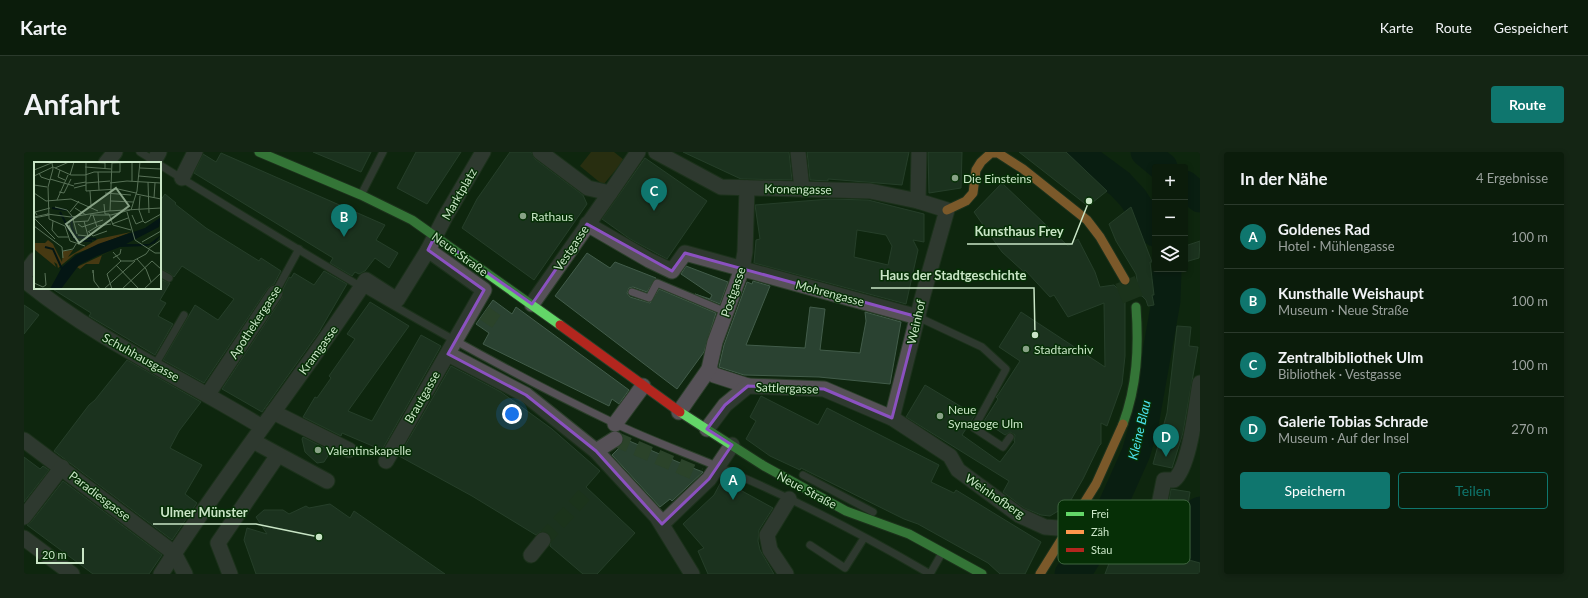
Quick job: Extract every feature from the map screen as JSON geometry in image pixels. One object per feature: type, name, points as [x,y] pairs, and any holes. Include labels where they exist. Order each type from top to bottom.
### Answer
[{"type":"street","points":[[107,162],[115,152]]},
{"type":"street","name":"Neue Straße","points":[[259,152],[361,195],[403,216],[435,236],[532,304],[679,412],[781,476],[846,511],[902,531],[943,551],[982,574]]},
{"type":"street","name":"Marktplatz","points":[[362,287],[366,280],[397,300],[428,250],[483,152]]},
{"type":"street","points":[[540,152],[588,188],[610,193]]},
{"type":"street","name":"Vestgasse","points":[[532,304],[638,152]]},
{"type":"street","points":[[798,152],[802,189]]},
{"type":"street","points":[[918,200],[919,152]]},
{"type":"street","points":[[947,210],[966,201],[973,193],[974,171],[981,161],[996,152],[1023,169],[1087,220],[1100,237],[1125,280]]},
{"type":"street","name":"Kronengasse","points":[[658,153],[721,187],[870,191],[918,200],[947,210]]},
{"type":"street","points":[[182,178],[192,154]]},
{"type":"street","name":"Postgasse","points":[[709,369],[715,342],[742,269],[745,252],[747,188]]},
{"type":"street","name":"Weinhof","points":[[892,418],[947,210]]},
{"type":"street","name":"Mohrengasse","points":[[587,224],[649,260],[672,271],[685,253],[918,317]]},
{"type":"street","name":"Brautgasse","points":[[386,461],[484,290],[428,250]]},
{"type":"street","points":[[24,275],[34,261]]},
{"type":"street","name":"Schuhhausgasse","points":[[24,280],[34,288]]},
{"type":"street","name":"Kramgasse","points":[[161,574],[262,427],[330,334],[362,287]]},
{"type":"street","name":"Schuhhausgasse","points":[[35,289],[112,342],[208,394],[262,427]]},
{"type":"street","name":"Apothekergasse","points":[[208,394],[274,293]]},
{"type":"street","points":[[1089,500],[1105,467],[1128,411],[1134,386],[1138,344],[1136,307]]},
{"type":"street","points":[[454,343],[526,395],[596,451],[660,520],[692,574]]},
{"type":"street","points":[[679,412],[709,369]]},
{"type":"street","name":"Sattlergasse","points":[[709,369],[714,375],[748,386],[824,389],[892,418]]},
{"type":"street","name":"Weinhofberg","points":[[1160,500],[1164,480],[1174,480],[1180,475],[1192,432],[1200,383]]},
{"type":"street","points":[[615,424],[643,386]]},
{"type":"street","name":"Sattlergasse","points":[[707,429],[725,405],[748,386]]},
{"type":"street","points":[[273,412],[349,450]]},
{"type":"street","name":"Weinhofberg","points":[[892,418],[950,456],[958,470],[1019,515],[1045,527],[1058,527]]},
{"type":"street","points":[[596,451],[615,439]]},
{"type":"street","name":"Paradiesgasse","points":[[24,440],[62,467],[174,553]]},
{"type":"street","points":[[253,441],[327,481]]},
{"type":"street","points":[[660,520],[704,477],[718,466],[732,445]]},
{"type":"street","points":[[230,574],[218,543],[278,455]]},
{"type":"street","points":[[24,517],[62,467]]},
{"type":"street","points":[[786,574],[770,550],[767,535],[789,499]]},
{"type":"street","points":[[24,538],[72,574]]},
{"type":"street","points":[[531,556],[543,540]]},
{"type":"street","points":[[1040,574],[1058,550]]},
{"type":"street","points":[[174,553],[185,574]]},
{"type":"lane","points":[[140,152],[158,160]]},
{"type":"lane","points":[[361,195],[383,152]]},
{"type":"lane","points":[[161,162],[182,178],[454,343],[615,424],[718,466],[789,499],[930,574],[943,551]]},
{"type":"lane","name":"Apothekergasse","points":[[274,293],[300,249]]},
{"type":"lane","points":[[161,274],[169,278]]},
{"type":"lane","points":[[632,292],[650,298],[657,283],[726,312]]},
{"type":"lane","points":[[155,365],[184,315]]},
{"type":"lane","points":[[918,317],[982,346],[1006,369],[974,428],[1003,447],[1010,437]]},
{"type":"lane","points":[[804,475],[860,503],[902,531]]},
{"type":"lane","points":[[810,545],[845,571],[864,538]]},
{"type":"highlighted area","points":[[587,224],[672,271],[685,253],[918,317],[892,418],[824,389],[748,386],[725,405],[707,429],[732,445],[709,479],[662,524],[596,451],[526,395],[448,354],[484,290],[428,250],[435,236],[532,304]]},
{"type":"shaded area","points":[[591,152],[614,152],[624,160],[603,185],[580,166]]},
{"type":"building","points":[[313,152],[371,152],[361,172]]},
{"type":"building","points":[[416,152],[461,152],[427,204],[397,188]]},
{"type":"building","name":"Rathaus","points":[[510,152],[531,152],[535,159],[583,195],[587,204],[534,280],[462,228],[477,199]]},
{"type":"building","points":[[683,152],[789,152],[792,180],[741,179]]},
{"type":"building","points":[[807,152],[909,152],[902,185],[828,179],[828,181],[810,180]]},
{"type":"building","points":[[928,152],[962,152],[961,188],[929,193]]},
{"type":"building","points":[[1019,152],[1066,152],[1107,191],[1088,206]]},
{"type":"building","points":[[221,153],[385,225],[376,240],[398,253],[389,268],[375,258],[365,271],[359,274],[355,272],[352,276],[330,263],[333,258],[194,173],[203,154],[216,162]]},
{"type":"building","points":[[645,158],[707,201],[667,259],[630,239],[602,219]]},
{"type":"building","points":[[1002,183],[1068,246],[1078,239],[1095,272],[1100,287],[1114,285],[1119,290],[1125,292],[1136,286],[1136,274],[1116,241],[1109,224],[1131,207],[1152,262],[1150,262],[1154,305],[1148,306],[1146,300],[1142,296],[1136,295],[1129,297],[1125,302],[1125,356],[1122,384],[1107,426],[1101,423],[1101,444],[1071,500],[1058,500],[1058,511],[1050,516],[1041,515],[1024,508],[1003,492],[1009,481],[906,417],[925,385],[975,415],[962,435],[1000,462],[1015,442],[1015,435],[1010,432],[1005,435],[984,421],[998,399],[996,397],[1020,361],[999,347],[1021,312],[1105,367],[1104,303],[1068,317],[1054,295],[1050,297],[1025,270],[1024,272],[1002,252],[974,212]]},
{"type":"building","points":[[165,194],[176,203],[175,204],[206,228],[259,261],[261,258],[281,271],[274,284],[268,288],[204,383],[163,360],[195,305],[218,320],[234,299],[182,266],[174,277],[161,269],[161,200]]},
{"type":"building","points":[[830,199],[868,200],[924,214],[924,242],[913,240],[918,250],[906,304],[754,263],[756,240],[760,239],[755,205]],"holes":[[[857,230],[886,235],[892,246],[888,265],[854,257]]]},
{"type":"building","points":[[1200,241],[1199,258],[1188,261],[1188,245]]},
{"type":"building","points":[[587,253],[610,268],[615,262],[656,278],[647,292],[633,287],[629,288],[627,293],[630,297],[650,303],[659,289],[716,313],[704,352],[677,389],[555,296]]},
{"type":"building","points":[[686,266],[728,282],[720,304],[695,294],[710,299],[712,295],[681,274]]},
{"type":"building","points":[[324,271],[347,284],[319,332],[262,412],[222,389],[282,298],[283,289],[289,277],[291,278],[294,273],[314,285]]},
{"type":"building","points":[[161,279],[170,283],[160,300],[166,303],[158,316],[173,324],[155,355],[89,316],[91,313],[53,289],[161,289]]},
{"type":"building","points":[[753,281],[770,286],[746,345],[805,348],[810,307],[825,309],[820,350],[860,353],[866,321],[865,312],[901,322],[890,384],[819,377],[744,375],[719,367],[724,345],[747,282],[752,284]]},
{"type":"building","points":[[493,300],[512,314],[516,307],[629,390],[619,404],[612,399],[609,406],[483,344],[489,333],[476,324]]},
{"type":"building","points":[[370,302],[409,326],[348,411],[372,421],[421,335],[441,346],[382,450],[342,433],[341,436],[303,417],[315,397],[317,398],[331,378],[329,376],[355,339],[347,334]]},
{"type":"building","points":[[24,305],[39,315],[24,334]]},
{"type":"building","points":[[1177,326],[1191,327],[1189,346],[1198,347],[1183,433],[1172,468],[1153,464],[1167,413]]},
{"type":"building","points":[[127,360],[201,402],[179,431],[170,448],[202,465],[185,494],[197,503],[172,540],[54,451],[89,405],[95,400]]},
{"type":"building","points":[[451,366],[501,392],[552,429],[600,471],[586,487],[635,533],[597,574],[583,574],[550,546],[551,537],[548,533],[540,532],[536,535],[472,496],[399,456]]},
{"type":"building","points":[[761,396],[818,425],[827,408],[939,465],[931,482],[954,493],[956,490],[1041,542],[1025,574],[1000,574],[988,563],[918,524],[904,519],[801,468],[800,470],[770,456],[746,439],[756,421],[750,417]]},
{"type":"building","name":"Valentinskapelle","points":[[303,437],[331,451],[324,462],[317,463],[305,452],[302,439]]},
{"type":"building","points":[[627,440],[703,472],[672,501],[670,499],[660,507],[612,455]]},
{"type":"building","points":[[24,457],[40,469],[43,466],[49,470],[24,502]]},
{"type":"building","points":[[722,480],[773,508],[759,530],[758,541],[760,550],[774,574],[708,574],[698,551],[704,548],[683,524],[714,495]]},
{"type":"building","points":[[63,481],[162,555],[149,574],[93,574],[27,525]]},
{"type":"building","points":[[1171,489],[1190,492],[1189,500],[1169,500]]},
{"type":"building","points":[[330,504],[350,518],[354,511],[445,574],[256,574],[244,540],[247,528],[267,534],[256,517],[264,510],[283,510],[289,514],[306,506],[309,508]]},
{"type":"building","points":[[1190,560],[1200,563],[1200,574],[1105,574],[1109,564],[1190,564]]},
{"type":"waterway","name":"Kleine Blau","points":[[1077,152],[1120,184],[1133,198],[1152,227]]},
{"type":"waterway","points":[[1145,152],[1159,164]]},
{"type":"waterway","points":[[1188,188],[1200,198]]},
{"type":"waterway","name":"Kleine Blau","points":[[1115,500],[1136,453],[1144,425],[1166,301],[1167,272]]},
{"type":"waterway","points":[[1190,550],[1200,511]]},
{"type":"waterway","name":"Kleine Blau","points":[[1069,574],[1083,564]]},
{"type":"waterway","points":[[1183,574],[1186,564]]},
{"type":"tunnel","points":[[1125,280],[1136,307]]},
{"type":"tunnel","points":[[484,313],[497,322]]},
{"type":"tunnel","points":[[615,439],[700,475]]},
{"type":"tunnel","points":[[543,540],[587,492]]},
{"type":"traffic: fast","points":[[259,152],[361,195],[412,220],[560,325]]},
{"type":"traffic: fast","points":[[1123,424],[1128,410],[1136,367],[1136,307]]},
{"type":"traffic: fast","points":[[680,412],[764,466],[846,511],[909,534],[982,574]]},
{"type":"traffic: slow","points":[[947,210],[966,201],[973,193],[976,170],[981,162],[991,153],[998,153],[1023,169],[1087,220],[1100,237],[1125,280]]},
{"type":"traffic: slow","points":[[1086,500],[1096,484],[1123,424]]},
{"type":"traffic: slow","points":[[1040,574],[1058,545]]},
{"type":"traffic: jam","points":[[560,325],[680,412]]},
{"type":"place","name":"Die Einsteins","points":[[955,178]]},
{"type":"place","name":"Kunsthaus Frey","points":[[1089,201]]},
{"type":"place","name":"Zentralbibliothek Ulm","points":[[654,211]]},
{"type":"place","name":"Rathaus","points":[[523,216]]},
{"type":"place","name":"Kunsthalle Weishaupt","points":[[344,237]]},
{"type":"place","name":"Haus der Stadtgeschichte","points":[[1035,335]]},
{"type":"place","name":"Stadtarchiv","points":[[1026,349]]},
{"type":"place","name":"Neue Synagoge Ulm","points":[[940,416]]},
{"type":"place","name":"Valentinskapelle","points":[[318,450]]},
{"type":"place","name":"Galerie Tobias Schrade","points":[[1166,457]]},
{"type":"place","name":"Goldenes Rad","points":[[733,500]]},
{"type":"place","name":"Ulmer Münster","points":[[319,537]]}]
